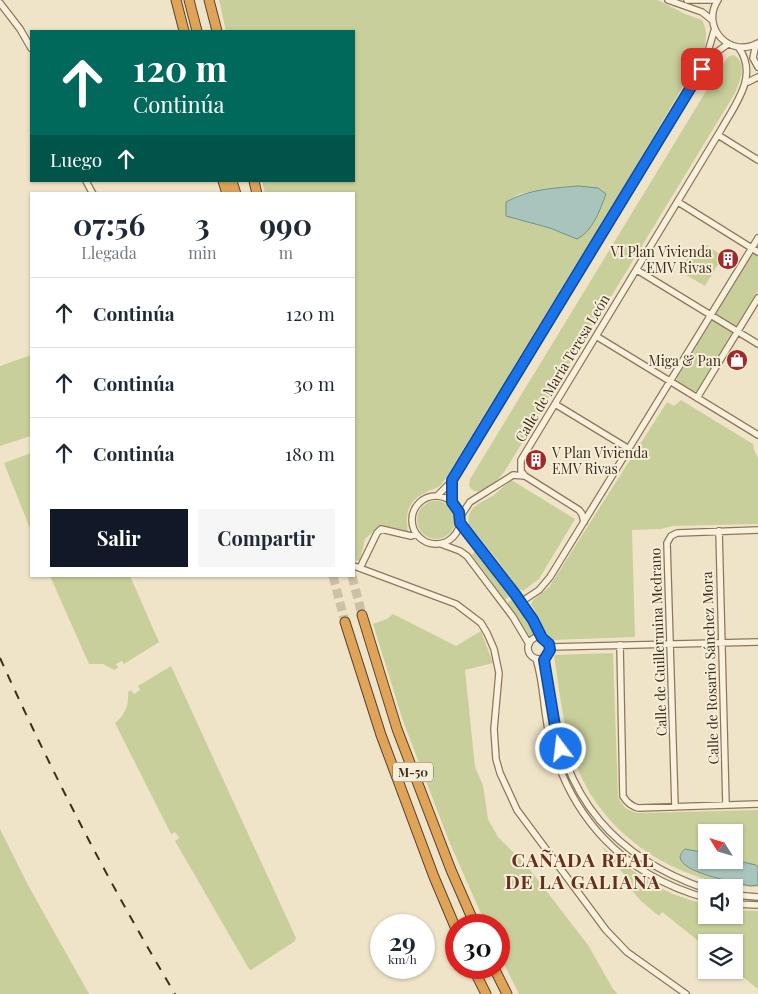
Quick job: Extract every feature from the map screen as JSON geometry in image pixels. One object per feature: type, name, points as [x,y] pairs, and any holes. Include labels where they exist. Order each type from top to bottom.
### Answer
[{"type":"highway","points":[[176,0],[184,30]]},
{"type":"highway","points":[[189,0],[197,30]]},
{"type":"highway","points":[[209,0],[217,30]]},
{"type":"highway","name":"M-50","points":[[362,615],[397,729],[451,870],[470,914]]},
{"type":"highway","name":"M-50","points":[[345,622],[384,743],[450,914]]},
{"type":"highway","points":[[478,979],[486,994]]},
{"type":"highway","points":[[500,979],[507,994]]},
{"type":"street","points":[[668,0],[702,12],[712,20]]},
{"type":"street","points":[[688,0],[712,0]]},
{"type":"street","points":[[702,69],[711,46],[714,30],[712,20],[713,9],[718,0]]},
{"type":"street","points":[[0,3],[20,29],[30,46]]},
{"type":"street","points":[[714,30],[728,44],[739,48],[757,44]]},
{"type":"street","points":[[437,496],[452,480],[702,69],[714,54],[728,44]]},
{"type":"street","points":[[757,44],[753,58],[758,67]]},
{"type":"street","points":[[739,48],[748,64],[748,82],[758,77]]},
{"type":"street","name":"Calle de María Teresa León","points":[[525,476],[521,471],[521,460],[678,202],[748,82]]},
{"type":"street","points":[[718,135],[758,160]]},
{"type":"street","points":[[678,202],[755,250]]},
{"type":"street","points":[[521,602],[545,584],[711,315],[755,250],[758,238]]},
{"type":"street","points":[[637,270],[758,344]]},
{"type":"street","points":[[697,398],[758,298]]},
{"type":"street","points":[[596,336],[758,435]]},
{"type":"street","points":[[555,404],[629,449]]},
{"type":"street","points":[[441,544],[454,537],[460,520],[470,502],[513,475],[525,476],[579,510],[584,522]]},
{"type":"street","points":[[452,480],[452,502]]},
{"type":"street","points":[[698,886],[676,878],[640,858],[619,841],[596,816],[569,774],[556,732],[545,658],[550,647],[547,641],[542,638],[521,602],[460,520],[457,507],[446,498],[437,496],[423,500],[415,508],[412,524],[416,534],[427,543],[441,544],[460,551],[467,556],[513,617],[529,644],[529,653],[536,659],[549,733],[559,768],[574,801],[590,823],[628,860],[650,875],[698,895]]},
{"type":"street","points":[[579,510],[593,509]]},
{"type":"street","points":[[416,534],[411,536],[381,529],[357,567],[456,604],[481,622],[494,649],[499,673],[494,729],[496,759],[500,773],[517,810],[606,930],[627,952],[686,994]]},
{"type":"street","name":"Calle de Guillermina Medrano","points":[[675,807],[668,539],[677,532],[758,530]]},
{"type":"street","name":"Calle de Rosario Sánchez Mora","points":[[718,531],[726,805]]},
{"type":"street","points":[[529,644],[533,639],[542,638]]},
{"type":"street","points":[[550,647],[758,642]]},
{"type":"street","points":[[620,646],[623,796],[626,802],[632,807],[638,808],[758,804]]},
{"type":"street","points":[[536,659],[545,658]]},
{"type":"street","points":[[743,896],[758,897]]},
{"type":"street","points":[[743,904],[758,905]]},
{"type":"green space","points":[[219,0],[658,0],[685,14],[702,20],[706,31],[704,51],[442,484],[419,496],[411,504],[407,514],[408,532],[382,526],[377,528],[365,539],[360,560],[355,561],[355,192],[265,192],[262,182],[355,182],[355,30],[226,30]],"holes":[[[551,188],[577,239],[550,228],[506,215],[506,202],[519,194]]]},
{"type":"green space","points":[[734,55],[741,63],[742,68],[741,78],[735,93],[505,471],[488,488],[478,492],[473,490],[469,486],[470,479],[722,65],[729,56]]},
{"type":"green space","points":[[706,245],[723,256],[705,286],[686,275],[690,269],[683,265],[694,248],[701,252]]},
{"type":"green space","points":[[758,245],[758,291],[697,391],[693,392],[677,382],[677,378]]},
{"type":"green space","points":[[30,355],[30,436],[0,446],[0,366]]},
{"type":"green space","points":[[681,400],[753,444],[758,458],[758,524],[673,526],[661,529],[632,530],[635,637],[552,640],[546,633],[531,604],[533,600],[549,587],[667,402],[674,406]]},
{"type":"green space","points":[[30,453],[30,528],[4,463]]},
{"type":"green space","points":[[509,481],[513,481],[575,519],[539,579],[523,591],[518,589],[469,525],[468,519],[475,506],[494,495]]},
{"type":"green space","points":[[436,501],[450,506],[455,520],[450,534],[436,539],[422,534],[417,520],[422,506]]},
{"type":"green space","points":[[476,549],[511,595],[505,600],[472,555]]},
{"type":"green space","points":[[50,577],[130,577],[159,642],[124,664],[122,661],[116,664],[118,668],[114,670],[103,664],[89,664]]},
{"type":"green space","points":[[513,599],[526,615],[537,634],[530,637],[507,603]]},
{"type":"green space","points":[[393,614],[456,646],[481,631],[493,663],[465,670],[475,767],[483,785],[488,819],[498,837],[527,866],[588,945],[613,989],[618,994],[519,994],[510,976],[510,914],[481,914],[449,841],[403,721],[373,624],[387,619]]},
{"type":"green space","points":[[613,653],[618,796],[623,805],[637,813],[758,810],[758,887],[743,886],[743,879],[708,879],[678,869],[653,856],[630,839],[610,820],[593,798],[580,774],[563,716],[554,655]]},
{"type":"green space","points":[[171,666],[296,938],[295,941],[251,970],[175,841],[179,838],[175,832],[171,834],[115,723],[126,709],[128,692],[131,690],[134,694],[140,690],[138,686]]},
{"type":"green space","points":[[0,829],[28,885],[89,994],[0,994]]},
{"type":"green space","points":[[601,846],[653,884],[673,894],[698,902],[698,924],[743,924],[743,910],[758,911],[758,989],[743,977],[743,934],[698,934],[698,941],[662,912],[659,916],[641,901],[627,885],[630,882]]},
{"type":"water","points":[[579,186],[598,188],[606,194],[592,225],[577,239],[550,228],[506,216],[506,202],[524,194]]},
{"type":"water","points":[[685,849],[698,851],[698,869],[743,869],[743,862],[756,865],[758,867],[758,885],[743,884],[743,879],[722,879],[704,874],[683,863],[680,856]]},
{"type":"tunnel","points":[[333,577],[345,622]]},
{"type":"tunnel","points":[[352,577],[362,615]]},
{"type":"railway","points":[[0,658],[40,744],[83,828],[175,994]]},
{"type":"place","name":"VI Plan Vivienda EMV Rivas","points":[[728,259]]},
{"type":"place","name":"Miga & Pan","points":[[737,360]]},
{"type":"place","name":"V Plan Vivienda EMV Rivas","points":[[536,460]]},
{"type":"district","name":"CAÑADA REAL DE LA GALIANA","points":[[583,870]]},
{"type":"route","points":[[561,749],[556,732],[544,660],[550,650],[549,644],[542,638],[533,620],[515,594],[460,523],[459,512],[452,502],[452,480],[702,69]]}]
